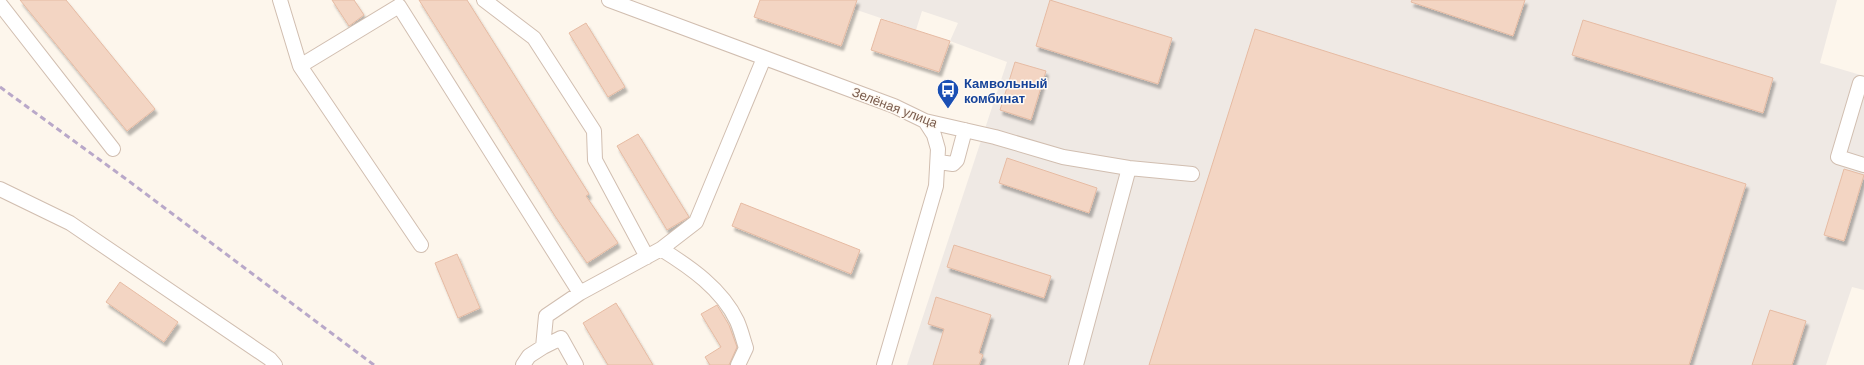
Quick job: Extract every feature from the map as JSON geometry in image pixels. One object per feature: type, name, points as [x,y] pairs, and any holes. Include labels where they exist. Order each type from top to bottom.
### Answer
[{"type":"street","points":[[280,0],[300,66],[421,245]]},
{"type":"street","points":[[484,0],[534,38],[594,131],[595,160],[647,257]]},
{"type":"street","name":"Зелёная улица","points":[[609,0],[894,106],[925,121],[995,136],[1062,157],[1129,168],[1192,174]]},
{"type":"street","points":[[0,4],[113,149]]},
{"type":"street","points":[[300,66],[399,6],[580,293]]},
{"type":"street","points":[[543,347],[546,316],[580,293],[662,249],[696,222],[764,58]]},
{"type":"street","points":[[1864,84],[1860,83],[1838,157],[1864,165]]},
{"type":"street","points":[[884,365],[936,186],[939,162],[938,150],[934,135],[925,121]]},
{"type":"street","points":[[939,162],[953,164],[957,160],[965,130]]},
{"type":"street","points":[[1076,365],[1129,168]]},
{"type":"street","points":[[0,189],[70,223],[270,359],[275,365]]},
{"type":"street","points":[[662,249],[696,271],[719,294],[737,321],[746,348],[738,365]]},
{"type":"street","points":[[523,365],[529,356],[561,338],[576,365]]},
{"type":"shaded area","points":[[857,0],[1837,0],[1820,63],[1864,76],[1864,290],[1852,287],[1826,365],[907,365],[1007,62],[950,41],[958,23],[922,11],[916,30],[854,9]]},
{"type":"building","points":[[20,0],[66,0],[155,109],[127,131]]},
{"type":"building","points":[[332,0],[354,0],[364,15],[349,26]]},
{"type":"building","points":[[419,0],[467,0],[589,194],[586,196],[618,243],[587,263],[555,216]]},
{"type":"building","points":[[760,0],[857,0],[841,46],[754,17]]},
{"type":"building","points":[[1050,0],[1172,38],[1158,84],[1036,46]]},
{"type":"building","points":[[1412,0],[1525,0],[1513,36],[1411,2]]},
{"type":"building","points":[[881,19],[950,41],[939,72],[871,50]]},
{"type":"building","points":[[1583,20],[1773,78],[1763,113],[1572,55]]},
{"type":"building","points":[[586,23],[625,87],[608,97],[569,33]]},
{"type":"building","points":[[1255,29],[1746,184],[1689,365],[1149,365]]},
{"type":"building","points":[[1015,62],[1046,71],[1031,120],[1000,110]]},
{"type":"building","points":[[638,134],[689,217],[667,230],[617,146]]},
{"type":"building","points":[[1007,158],[1097,188],[1089,213],[999,183]]},
{"type":"building","points":[[1844,169],[1864,175],[1844,241],[1824,235]]},
{"type":"building","points":[[741,203],[860,250],[851,274],[732,226]]},
{"type":"building","points":[[954,245],[1051,276],[1044,298],[947,267]]},
{"type":"building","points":[[457,254],[480,308],[458,318],[435,263]]},
{"type":"building","points":[[120,282],[178,322],[164,342],[106,302]]},
{"type":"building","points":[[936,297],[991,315],[979,353],[983,355],[979,365],[933,365],[944,329],[928,324]]},
{"type":"building","points":[[616,303],[653,365],[608,365],[583,323]]},
{"type":"building","points":[[717,305],[729,325],[737,347],[729,365],[710,365],[705,357],[721,347],[701,314]]},
{"type":"building","points":[[1770,310],[1806,321],[1792,365],[1752,365]]},
{"type":"railway","points":[[0,87],[126,179],[374,365]]},
{"type":"place","name":"Камвольный комбинат","points":[[948,110]]}]
